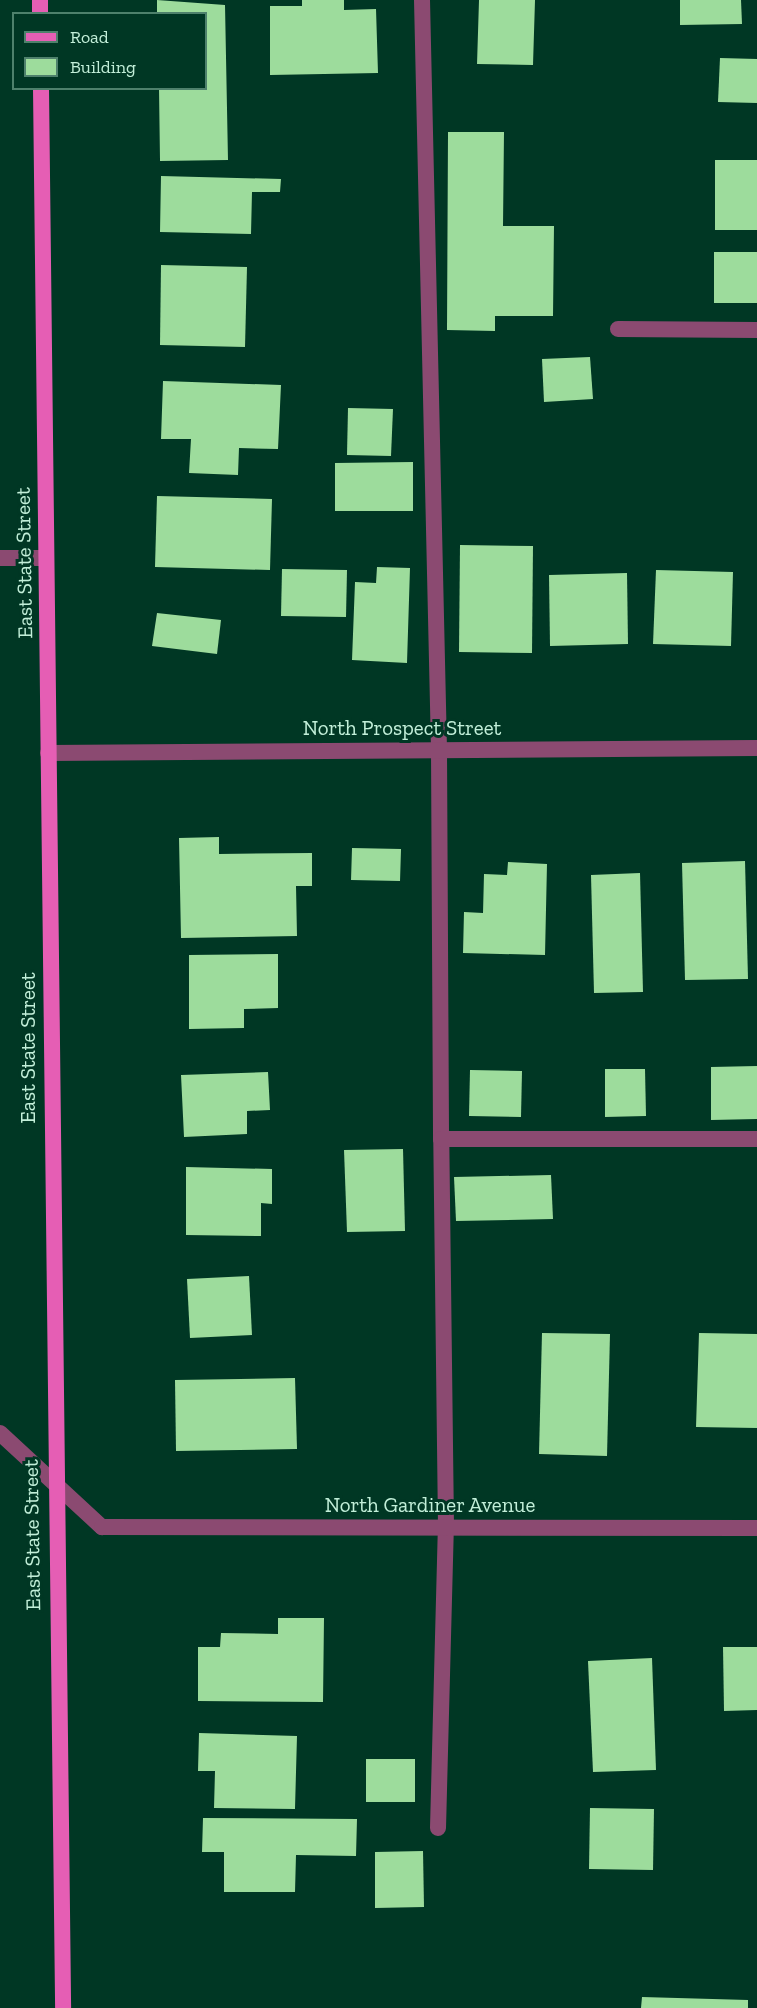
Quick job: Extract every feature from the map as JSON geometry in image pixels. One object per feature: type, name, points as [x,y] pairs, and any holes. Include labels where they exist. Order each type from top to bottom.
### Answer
[{"type":"main road","name":"East State Street","points":[[41,90],[53,1480],[63,2008]]},
{"type":"street","points":[[422,0],[439,750],[446,1527],[438,1828]]},
{"type":"street","points":[[618,329],[757,330]]},
{"type":"street","points":[[0,558],[46,558]]},
{"type":"street","name":"North Prospect Street","points":[[48,753],[757,748]]},
{"type":"street","points":[[441,1139],[757,1139]]},
{"type":"street","points":[[0,1433],[53,1480]]},
{"type":"street","name":"North Gardiner Avenue","points":[[53,1480],[102,1527],[757,1528]]},
{"type":"building","points":[[157,0],[225,5],[228,160],[160,161],[159,90],[207,90],[207,12],[157,12]]},
{"type":"building","points":[[302,0],[344,0],[344,10],[376,9],[378,73],[270,75],[270,6],[302,6]]},
{"type":"building","points":[[479,0],[535,0],[533,65],[477,64]]},
{"type":"building","points":[[680,0],[741,0],[742,24],[680,25]]},
{"type":"building","points":[[720,58],[757,59],[757,103],[718,102]]},
{"type":"building","points":[[448,132],[504,132],[503,226],[554,226],[553,316],[495,316],[495,331],[447,330]]},
{"type":"building","points":[[715,160],[757,160],[757,230],[715,230]]},
{"type":"building","points":[[161,176],[281,179],[280,192],[252,192],[251,234],[160,232]]},
{"type":"building","points":[[714,252],[757,252],[757,303],[714,303]]},
{"type":"building","points":[[161,265],[247,267],[245,347],[160,345]]},
{"type":"building","points":[[590,357],[593,399],[544,402],[542,359]]},
{"type":"building","points":[[163,381],[281,385],[278,449],[239,448],[238,475],[189,473],[191,439],[161,439]]},
{"type":"building","points":[[348,408],[393,409],[391,456],[347,455]]},
{"type":"building","points":[[413,462],[413,511],[335,511],[335,463]]},
{"type":"building","points":[[157,496],[272,499],[270,570],[155,567]]},
{"type":"building","points":[[460,545],[533,546],[532,653],[459,652]]},
{"type":"building","points":[[377,567],[410,568],[407,663],[352,660],[355,582],[376,583]]},
{"type":"building","points":[[282,569],[347,570],[346,617],[281,616]]},
{"type":"building","points":[[656,570],[733,572],[731,646],[653,644]]},
{"type":"building","points":[[627,573],[628,644],[550,646],[549,575]]},
{"type":"building","points":[[157,613],[221,620],[217,654],[152,646]]},
{"type":"building","points":[[219,837],[219,854],[312,853],[312,886],[296,886],[297,936],[181,938],[179,838]]},
{"type":"building","points":[[352,848],[401,849],[400,881],[351,880]]},
{"type":"building","points":[[745,861],[748,979],[685,980],[682,863]]},
{"type":"building","points":[[508,862],[547,864],[545,955],[463,953],[464,912],[483,913],[484,874],[507,875]]},
{"type":"building","points":[[640,873],[643,992],[594,993],[591,875]]},
{"type":"building","points":[[278,954],[278,1008],[244,1009],[244,1028],[189,1029],[189,955]]},
{"type":"building","points":[[757,1066],[757,1119],[711,1120],[711,1067]]},
{"type":"building","points":[[605,1069],[645,1069],[646,1116],[605,1117]]},
{"type":"building","points":[[470,1070],[522,1071],[521,1117],[469,1116]]},
{"type":"building","points":[[268,1072],[270,1110],[247,1111],[247,1134],[184,1137],[181,1075]]},
{"type":"building","points":[[403,1149],[405,1231],[347,1232],[344,1150]]},
{"type":"building","points":[[186,1167],[272,1169],[272,1204],[261,1203],[261,1236],[186,1235]]},
{"type":"building","points":[[551,1175],[553,1219],[456,1221],[454,1177]]},
{"type":"building","points":[[249,1276],[252,1335],[190,1338],[187,1279]]},
{"type":"building","points":[[542,1333],[610,1334],[607,1456],[539,1454]]},
{"type":"building","points":[[699,1333],[757,1334],[757,1428],[696,1427]]},
{"type":"building","points":[[295,1378],[297,1449],[176,1451],[175,1380]]},
{"type":"building","points":[[278,1618],[324,1618],[323,1702],[198,1701],[198,1647],[220,1647],[221,1633],[278,1634]]},
{"type":"building","points":[[723,1647],[757,1647],[757,1710],[724,1711]]},
{"type":"building","points":[[652,1658],[656,1770],[593,1772],[588,1661]]},
{"type":"building","points":[[199,1733],[297,1736],[295,1809],[214,1808],[215,1771],[198,1771]]},
{"type":"building","points":[[366,1759],[415,1759],[415,1802],[366,1802]]},
{"type":"building","points":[[590,1808],[654,1809],[653,1870],[589,1869]]},
{"type":"building","points":[[203,1818],[357,1819],[356,1856],[296,1855],[295,1892],[224,1892],[224,1852],[202,1852]]},
{"type":"building","points":[[423,1851],[424,1907],[375,1908],[375,1852]]},
{"type":"building","points":[[642,1997],[748,2000],[748,2008],[641,2008]]}]
